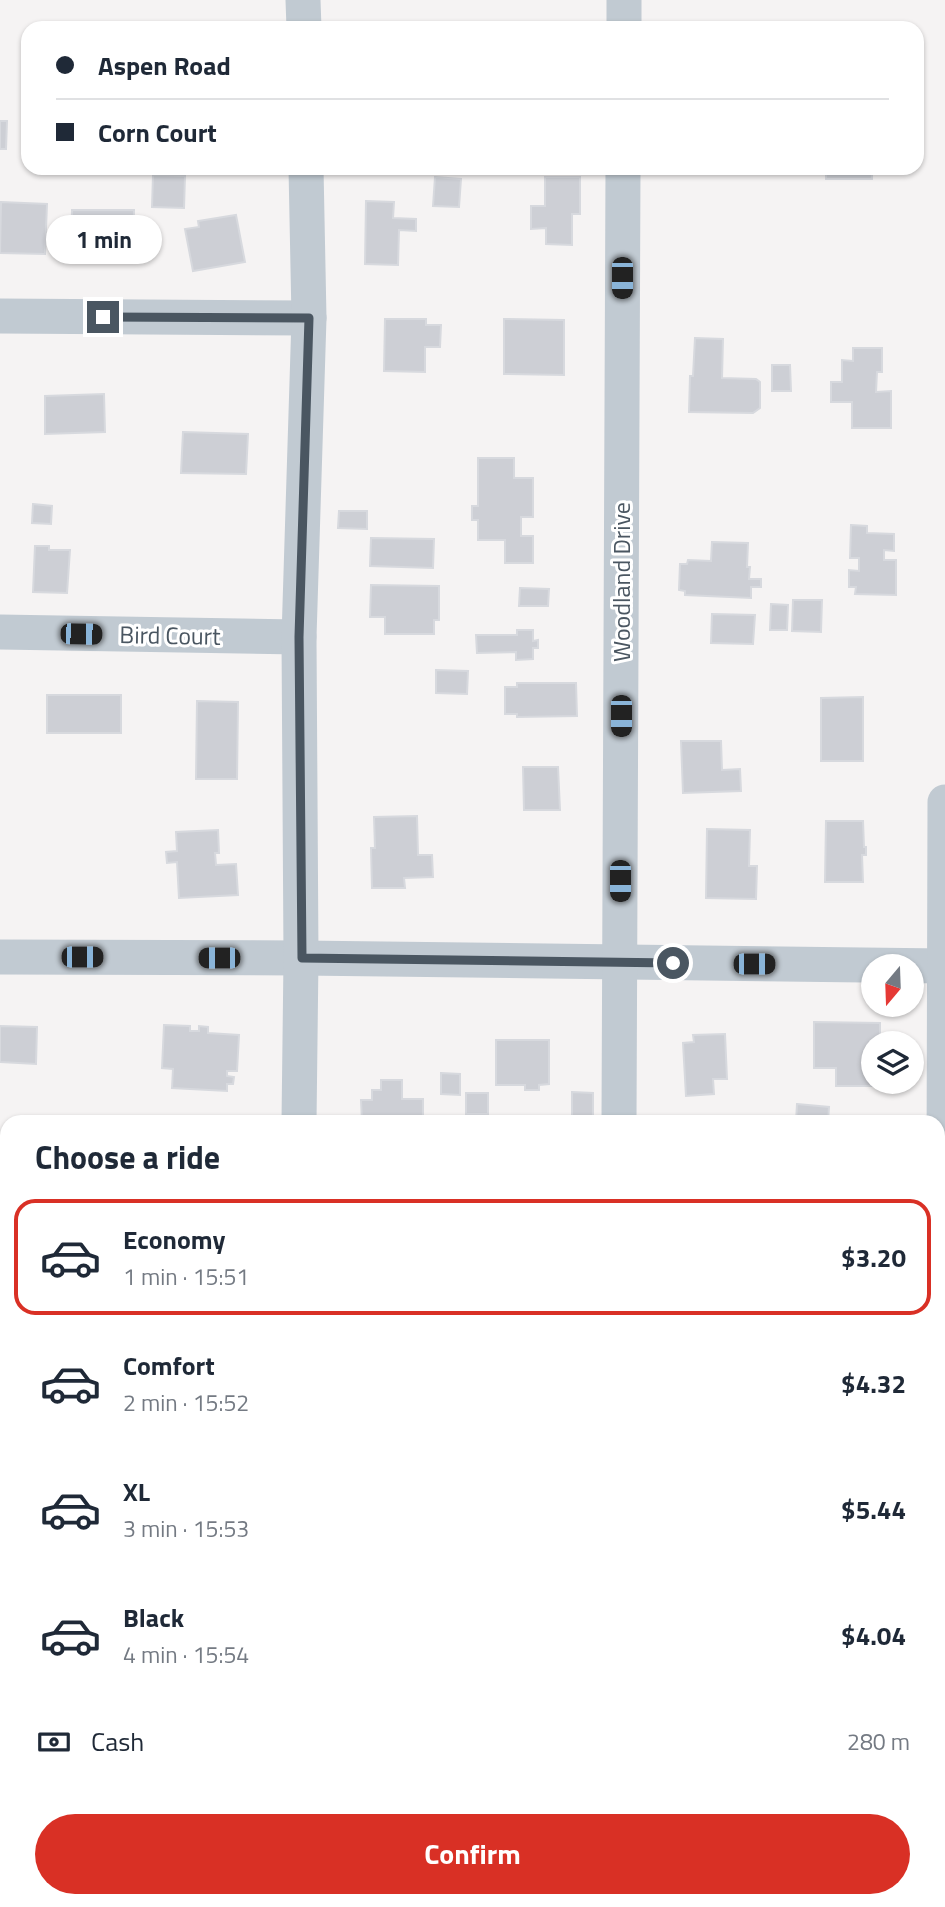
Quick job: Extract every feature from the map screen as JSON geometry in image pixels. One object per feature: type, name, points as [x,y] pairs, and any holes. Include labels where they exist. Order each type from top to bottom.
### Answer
[{"type":"street","points":[[303,0],[304,21]]},
{"type":"street","points":[[624,0],[624,21]]},
{"type":"street","points":[[299,1115],[302,958],[299,637],[309,318],[306,175]]},
{"type":"street","name":"Woodland Drive","points":[[620,1115],[623,175]]},
{"type":"street","points":[[0,316],[309,318]]},
{"type":"street","name":"Bird Court","points":[[0,632],[299,637]]},
{"type":"street","points":[[944,1115],[945,802]]},
{"type":"street","points":[[0,957],[944,966]]},
{"type":"building","points":[[0,121],[7,121],[6,149],[0,149]]},
{"type":"building","points":[[153,175],[185,176],[184,208],[152,207]]},
{"type":"building","points":[[826,175],[872,175],[872,179],[826,179]]},
{"type":"building","points":[[435,177],[461,179],[459,207],[433,206]]},
{"type":"building","points":[[545,177],[580,177],[580,214],[572,214],[572,245],[546,244],[546,228],[531,229],[531,206],[545,206]]},
{"type":"building","points":[[366,201],[394,202],[393,218],[416,219],[416,231],[399,230],[398,265],[365,264]]},
{"type":"building","points":[[1,202],[47,204],[45,254],[0,253]]},
{"type":"building","points":[[72,210],[134,210],[133,255],[71,254]]},
{"type":"building","points":[[236,215],[245,262],[193,271],[185,229],[199,227],[198,221]]},
{"type":"building","points":[[385,319],[426,319],[426,325],[441,325],[440,347],[425,347],[425,372],[384,371]]},
{"type":"building","points":[[504,319],[564,320],[564,375],[504,374]]},
{"type":"building","points":[[695,338],[723,339],[722,378],[756,379],[760,382],[760,408],[753,413],[689,412]]},
{"type":"building","points":[[853,348],[882,348],[882,372],[877,372],[876,392],[891,391],[891,428],[852,428],[852,402],[831,402],[831,382],[842,382],[842,360],[853,361]]},
{"type":"building","points":[[772,365],[790,365],[791,391],[772,391]]},
{"type":"building","points":[[104,394],[105,432],[45,434],[45,396]]},
{"type":"building","points":[[183,432],[248,434],[246,474],[181,473]]},
{"type":"building","points":[[478,458],[514,458],[514,478],[533,478],[533,517],[521,517],[521,536],[533,536],[533,563],[505,563],[505,540],[478,540],[478,520],[472,520],[472,506],[478,506]]},
{"type":"building","points":[[33,504],[52,506],[51,524],[32,523]]},
{"type":"building","points":[[339,511],[367,511],[367,529],[338,528]]},
{"type":"building","points":[[851,525],[867,526],[867,533],[894,534],[894,551],[884,550],[884,560],[896,560],[896,595],[855,594],[856,587],[849,587],[849,570],[859,571],[859,558],[850,558]]},
{"type":"building","points":[[371,538],[434,539],[433,568],[370,566]]},
{"type":"building","points":[[712,542],[748,543],[749,579],[761,579],[761,587],[751,587],[751,598],[685,595],[685,591],[679,590],[680,564],[687,564],[688,560],[711,561]]},
{"type":"building","points":[[35,546],[49,546],[49,550],[70,550],[67,593],[33,592]]},
{"type":"building","points":[[371,585],[439,586],[439,620],[434,620],[434,634],[385,634],[385,617],[370,617]]},
{"type":"building","points":[[520,588],[549,589],[548,606],[519,606]]},
{"type":"building","points":[[793,600],[822,600],[821,632],[792,631]]},
{"type":"building","points":[[771,604],[788,605],[787,630],[770,630]]},
{"type":"building","points":[[712,614],[755,615],[753,644],[711,643]]},
{"type":"building","points":[[517,630],[533,630],[533,641],[538,640],[538,648],[533,648],[533,659],[516,660],[516,652],[477,653],[476,635],[517,635]]},
{"type":"building","points":[[436,670],[468,671],[467,694],[436,693]]},
{"type":"building","points":[[517,683],[576,683],[577,716],[517,717],[517,714],[505,714],[505,687],[517,687]]},
{"type":"building","points":[[47,695],[121,695],[121,733],[47,733]]},
{"type":"building","points":[[863,697],[863,761],[821,761],[821,698]]},
{"type":"building","points":[[197,701],[238,702],[237,779],[196,779]]},
{"type":"building","points":[[681,741],[721,741],[722,770],[740,769],[741,791],[683,793]]},
{"type":"building","points":[[523,767],[558,767],[560,810],[524,810]]},
{"type":"building","points":[[417,816],[418,855],[432,855],[433,877],[404,878],[405,888],[372,888],[371,848],[375,848],[374,817]]},
{"type":"building","points":[[826,821],[863,821],[866,855],[862,855],[863,882],[825,882]]},
{"type":"building","points":[[707,829],[750,830],[749,866],[757,866],[756,899],[706,898]]},
{"type":"building","points":[[218,830],[219,853],[215,853],[216,865],[236,864],[238,895],[179,898],[177,862],[167,863],[166,852],[177,851],[176,832]]},
{"type":"building","points":[[814,1022],[880,1023],[880,1031],[861,1031],[861,1086],[836,1086],[836,1068],[814,1068]]},
{"type":"building","points":[[164,1025],[190,1026],[190,1031],[199,1031],[199,1026],[208,1027],[208,1033],[239,1035],[237,1071],[227,1071],[227,1076],[234,1077],[233,1084],[227,1084],[227,1091],[172,1088],[173,1069],[162,1068]]},
{"type":"building","points":[[0,1026],[37,1027],[36,1064],[0,1062]]},
{"type":"building","points":[[725,1034],[727,1079],[713,1079],[714,1094],[686,1096],[683,1043],[694,1042],[693,1035]]},
{"type":"building","points":[[496,1040],[549,1040],[549,1084],[539,1085],[539,1090],[525,1090],[525,1085],[496,1085]]},
{"type":"building","points":[[441,1073],[460,1074],[460,1095],[441,1094]]},
{"type":"building","points":[[381,1080],[402,1080],[402,1099],[423,1099],[423,1115],[362,1115],[361,1100],[372,1100],[372,1090],[381,1090]]},
{"type":"building","points":[[572,1092],[593,1093],[593,1115],[572,1115]]},
{"type":"building","points":[[466,1093],[488,1093],[488,1114],[466,1114]]},
{"type":"building","points":[[797,1104],[829,1107],[828,1115],[796,1115]]},
{"type":"route","points":[[103,317],[309,318],[299,637],[302,958],[673,963]]}]
